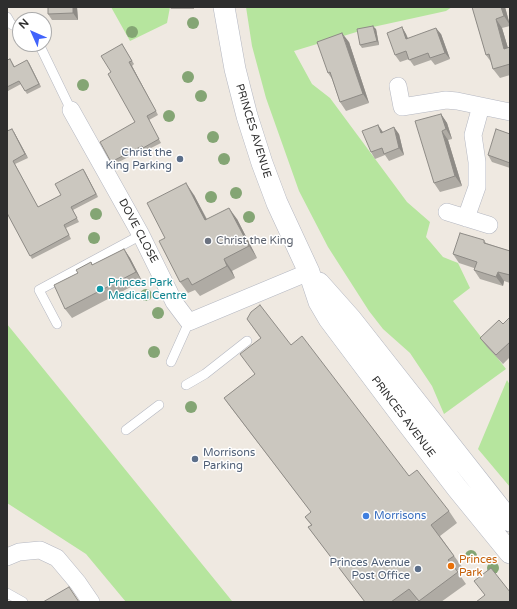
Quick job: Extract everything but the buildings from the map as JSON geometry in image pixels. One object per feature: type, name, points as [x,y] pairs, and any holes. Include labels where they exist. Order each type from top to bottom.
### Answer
[{"type":"street","name":"PRINCES AVENUE","points":[[224,7],[235,69],[247,116],[262,163],[277,203],[309,272],[319,302],[330,319],[457,488],[510,553]]},
{"type":"street","points":[[398,86],[402,107],[446,100],[510,112]]},
{"type":"street","points":[[466,218],[477,187],[477,162],[473,135],[481,106]]},
{"type":"street","name":"DOVE CLOSE","points":[[71,110],[141,235],[174,302],[189,322]]},
{"type":"street","points":[[447,212],[489,225]]},
{"type":"street","name":"PRINCES AVENUE","points":[[309,272],[351,319],[510,521]]},
{"type":"street","points":[[189,322],[309,272]]},
{"type":"street","points":[[7,557],[20,552],[40,550],[57,558],[78,583],[91,602]]},
{"type":"lane","points":[[7,16],[12,25]]},
{"type":"lane","points":[[43,52],[71,110]]},
{"type":"lane","points":[[57,324],[39,290],[141,235]]},
{"type":"lane","points":[[171,362],[189,322]]},
{"type":"lane","points":[[186,385],[205,374],[247,341]]},
{"type":"lane","points":[[126,430],[159,405]]},
{"type":"lane","points":[[7,593],[23,602]]},
{"type":"green space","points":[[111,7],[170,7],[167,23],[130,41]]},
{"type":"green space","points":[[246,7],[452,7],[446,11],[373,27],[294,51],[312,84],[330,98],[407,202],[430,222],[426,237],[443,257],[458,263],[470,288],[453,301],[506,369],[444,414],[432,386],[410,353],[383,329],[369,311],[328,247],[299,191],[266,98],[252,46]]},
{"type":"green space","points":[[7,324],[232,602],[126,602],[86,554],[7,503]]},
{"type":"green space","points":[[507,380],[510,385],[510,487],[478,449]]},
{"type":"place","name":"Christ the King Parking","points":[[180,159]]},
{"type":"place","name":"Christ the King","points":[[208,241]]},
{"type":"place","name":"Princes Park Medical Centre","points":[[100,289]]},
{"type":"place","name":"Morrisons Parking","points":[[195,459]]},
{"type":"place","name":"Morrisons","points":[[366,516]]},
{"type":"place","name":"Princes Park","points":[[451,566]]},
{"type":"place","name":"Princes Avenue Post Office","points":[[418,569]]}]
